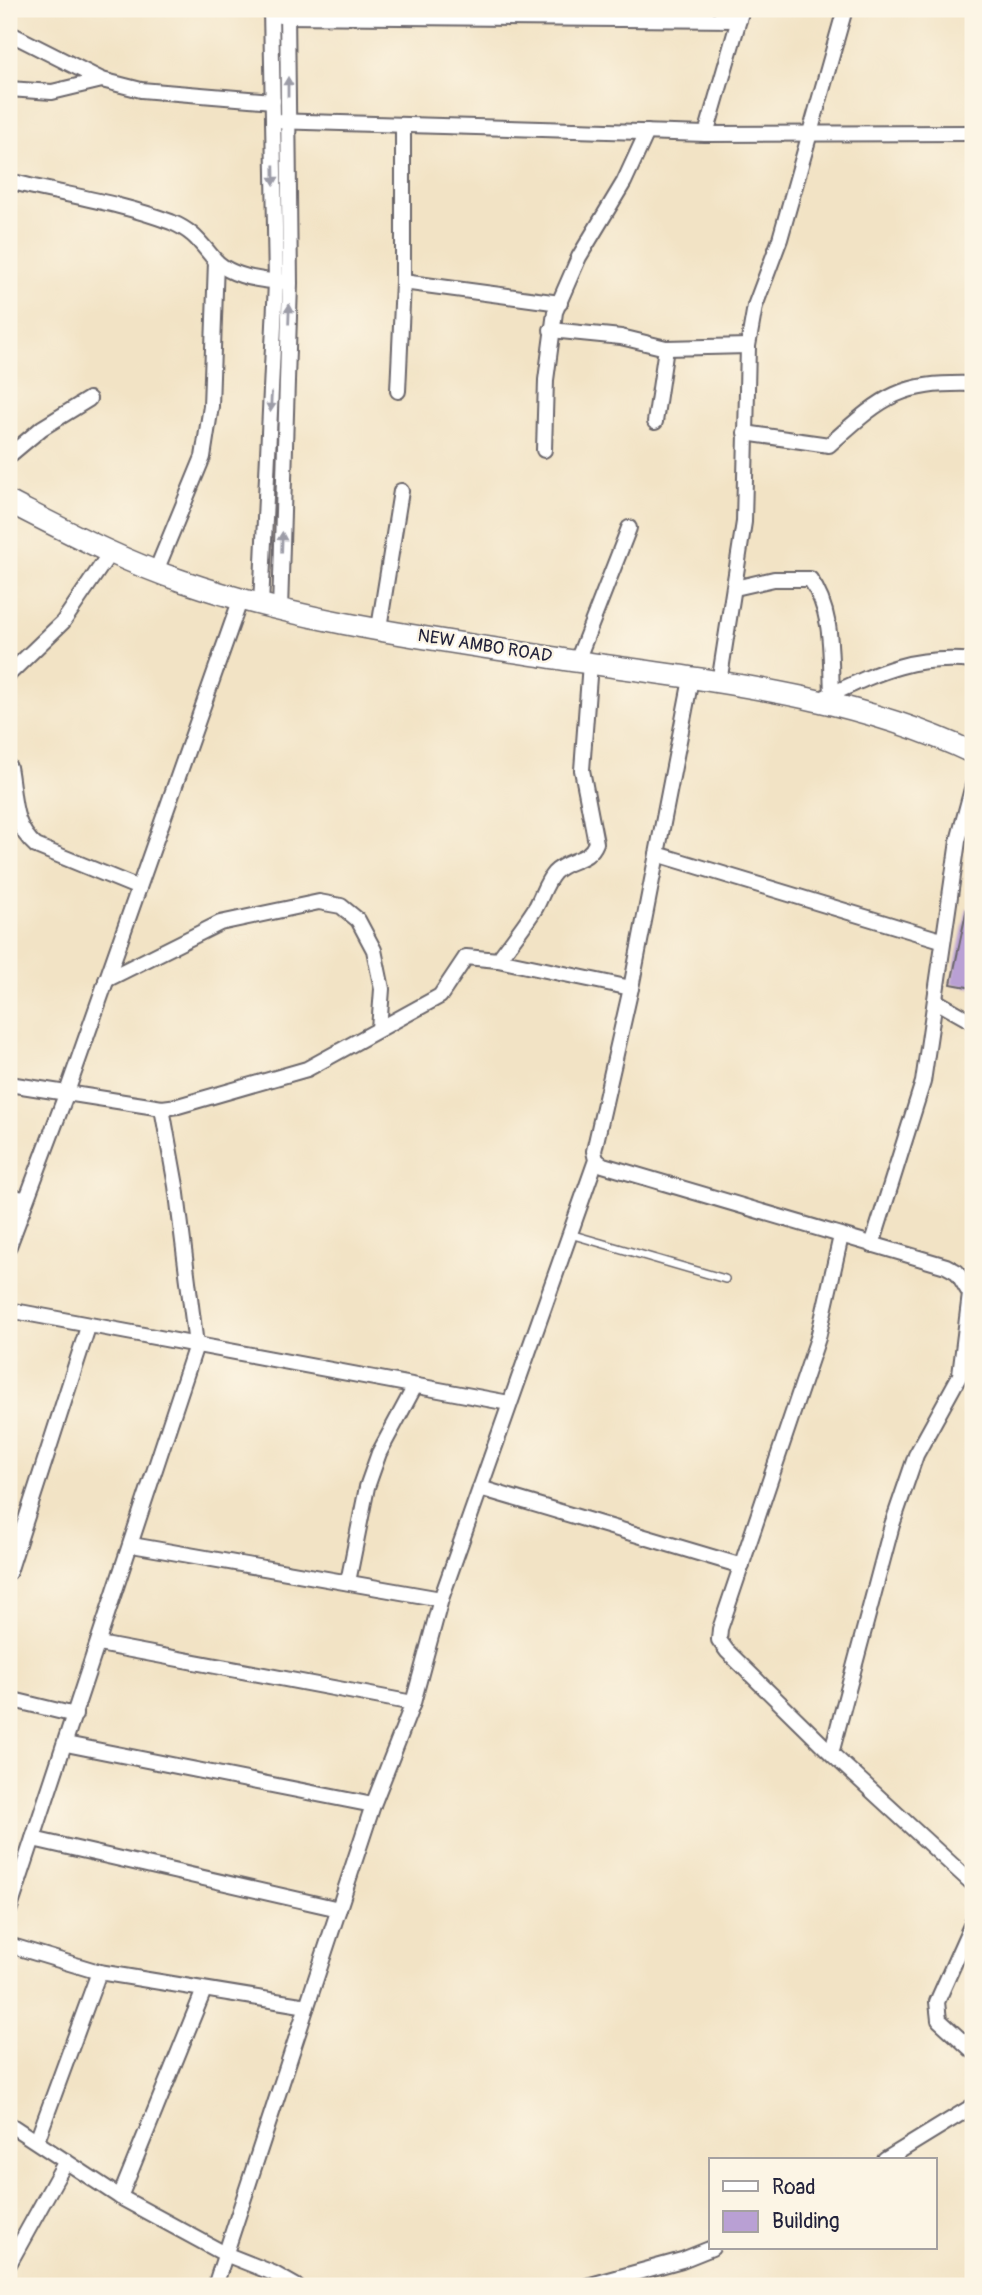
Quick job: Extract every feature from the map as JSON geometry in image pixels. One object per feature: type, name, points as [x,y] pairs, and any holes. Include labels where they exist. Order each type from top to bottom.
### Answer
[{"type":"main road","name":"NEW AMBO ROAD","points":[[9,502],[110,553],[156,571],[271,607],[583,662],[825,697],[973,753]]},
{"type":"street","points":[[719,683],[736,588],[744,522],[748,346],[755,306],[780,239],[845,9]]},
{"type":"street","points":[[271,607],[283,282],[281,122],[287,12]]},
{"type":"street","points":[[281,122],[273,101],[271,13],[740,14],[706,134]]},
{"type":"street","points":[[9,33],[102,80],[141,90],[273,101]]},
{"type":"street","points":[[9,89],[52,92],[102,80]]},
{"type":"street","points":[[281,122],[706,134],[973,133]]},
{"type":"street","points":[[398,391],[404,282],[403,125]]},
{"type":"street","points":[[544,450],[551,330],[579,257],[624,182],[647,132]]},
{"type":"street","points":[[9,181],[114,204],[174,223],[201,239],[216,261],[234,273],[283,282]]},
{"type":"street","points":[[156,571],[203,457],[211,406],[216,261]]},
{"type":"street","points":[[404,282],[560,303]]},
{"type":"street","points":[[551,330],[621,337],[666,348],[748,346]]},
{"type":"street","points":[[655,422],[666,348]]},
{"type":"street","points":[[746,433],[829,445],[877,402],[903,388],[945,383],[973,384]]},
{"type":"street","points":[[10,454],[42,428],[89,399]]},
{"type":"street","points":[[379,628],[401,491]]},
{"type":"street","points":[[498,960],[536,907],[554,874],[569,861],[583,859],[592,852],[596,843],[582,770],[583,662],[629,528]]},
{"type":"street","points":[[9,674],[63,622],[110,553]]},
{"type":"street","points":[[736,588],[774,579],[810,579],[821,595],[827,613],[825,697],[903,664],[940,658],[973,661]]},
{"type":"street","points":[[9,1245],[67,1091],[241,598]]},
{"type":"street","points":[[215,2286],[373,1805],[413,1703],[441,1599],[596,1160],[594,1151],[631,988],[691,679]]},
{"type":"street","points":[[9,767],[17,821],[23,834],[36,846],[138,888]]},
{"type":"street","points":[[873,1245],[923,1082],[936,1001],[941,940],[958,841],[973,785]]},
{"type":"street","points":[[657,854],[941,940]]},
{"type":"street","points":[[106,980],[220,923],[319,902],[341,906],[358,920],[374,950],[382,989],[379,1029]]},
{"type":"street","points":[[9,1084],[162,1108],[307,1069],[440,996],[462,959],[473,956],[631,988]]},
{"type":"street","points":[[936,1001],[973,1022]]},
{"type":"street","points":[[9,1912],[196,1345],[176,1186],[162,1108]]},
{"type":"street","points":[[596,1160],[946,1266],[957,1272],[970,1294],[960,1375],[916,1455],[892,1525],[831,1750]]},
{"type":"street","points":[[9,1197],[26,1199]]},
{"type":"street","points":[[841,1236],[818,1338],[720,1629],[719,1640],[727,1651],[973,1884]]},
{"type":"street","points":[[9,1310],[88,1327],[509,1403]]},
{"type":"street","points":[[9,1572],[88,1327]]},
{"type":"street","points":[[348,1582],[367,1487],[379,1453],[415,1386]]},
{"type":"street","points":[[480,1488],[742,1566]]},
{"type":"street","points":[[132,1545],[441,1599]]},
{"type":"street","points":[[99,1644],[413,1703]]},
{"type":"street","points":[[9,1699],[75,1715]]},
{"type":"street","points":[[66,1744],[373,1805]]},
{"type":"street","points":[[33,1839],[339,1909]]},
{"type":"street","points":[[973,1921],[937,2002],[939,2020],[973,2051]]},
{"type":"street","points":[[9,1945],[99,1972],[307,2006]]},
{"type":"street","points":[[37,2141],[99,1972]]},
{"type":"street","points":[[120,2197],[204,1990]]},
{"type":"street","points":[[888,2158],[973,2106]]},
{"type":"street","points":[[9,2124],[120,2197],[225,2254],[293,2285]]},
{"type":"street","points":[[9,2264],[66,2161]]},
{"type":"street","points":[[587,2286],[682,2260],[709,2249]]},
{"type":"lane","points":[[570,1234],[725,1279]]},
{"type":"building","points":[[967,908],[973,909],[973,988],[951,984]]}]
